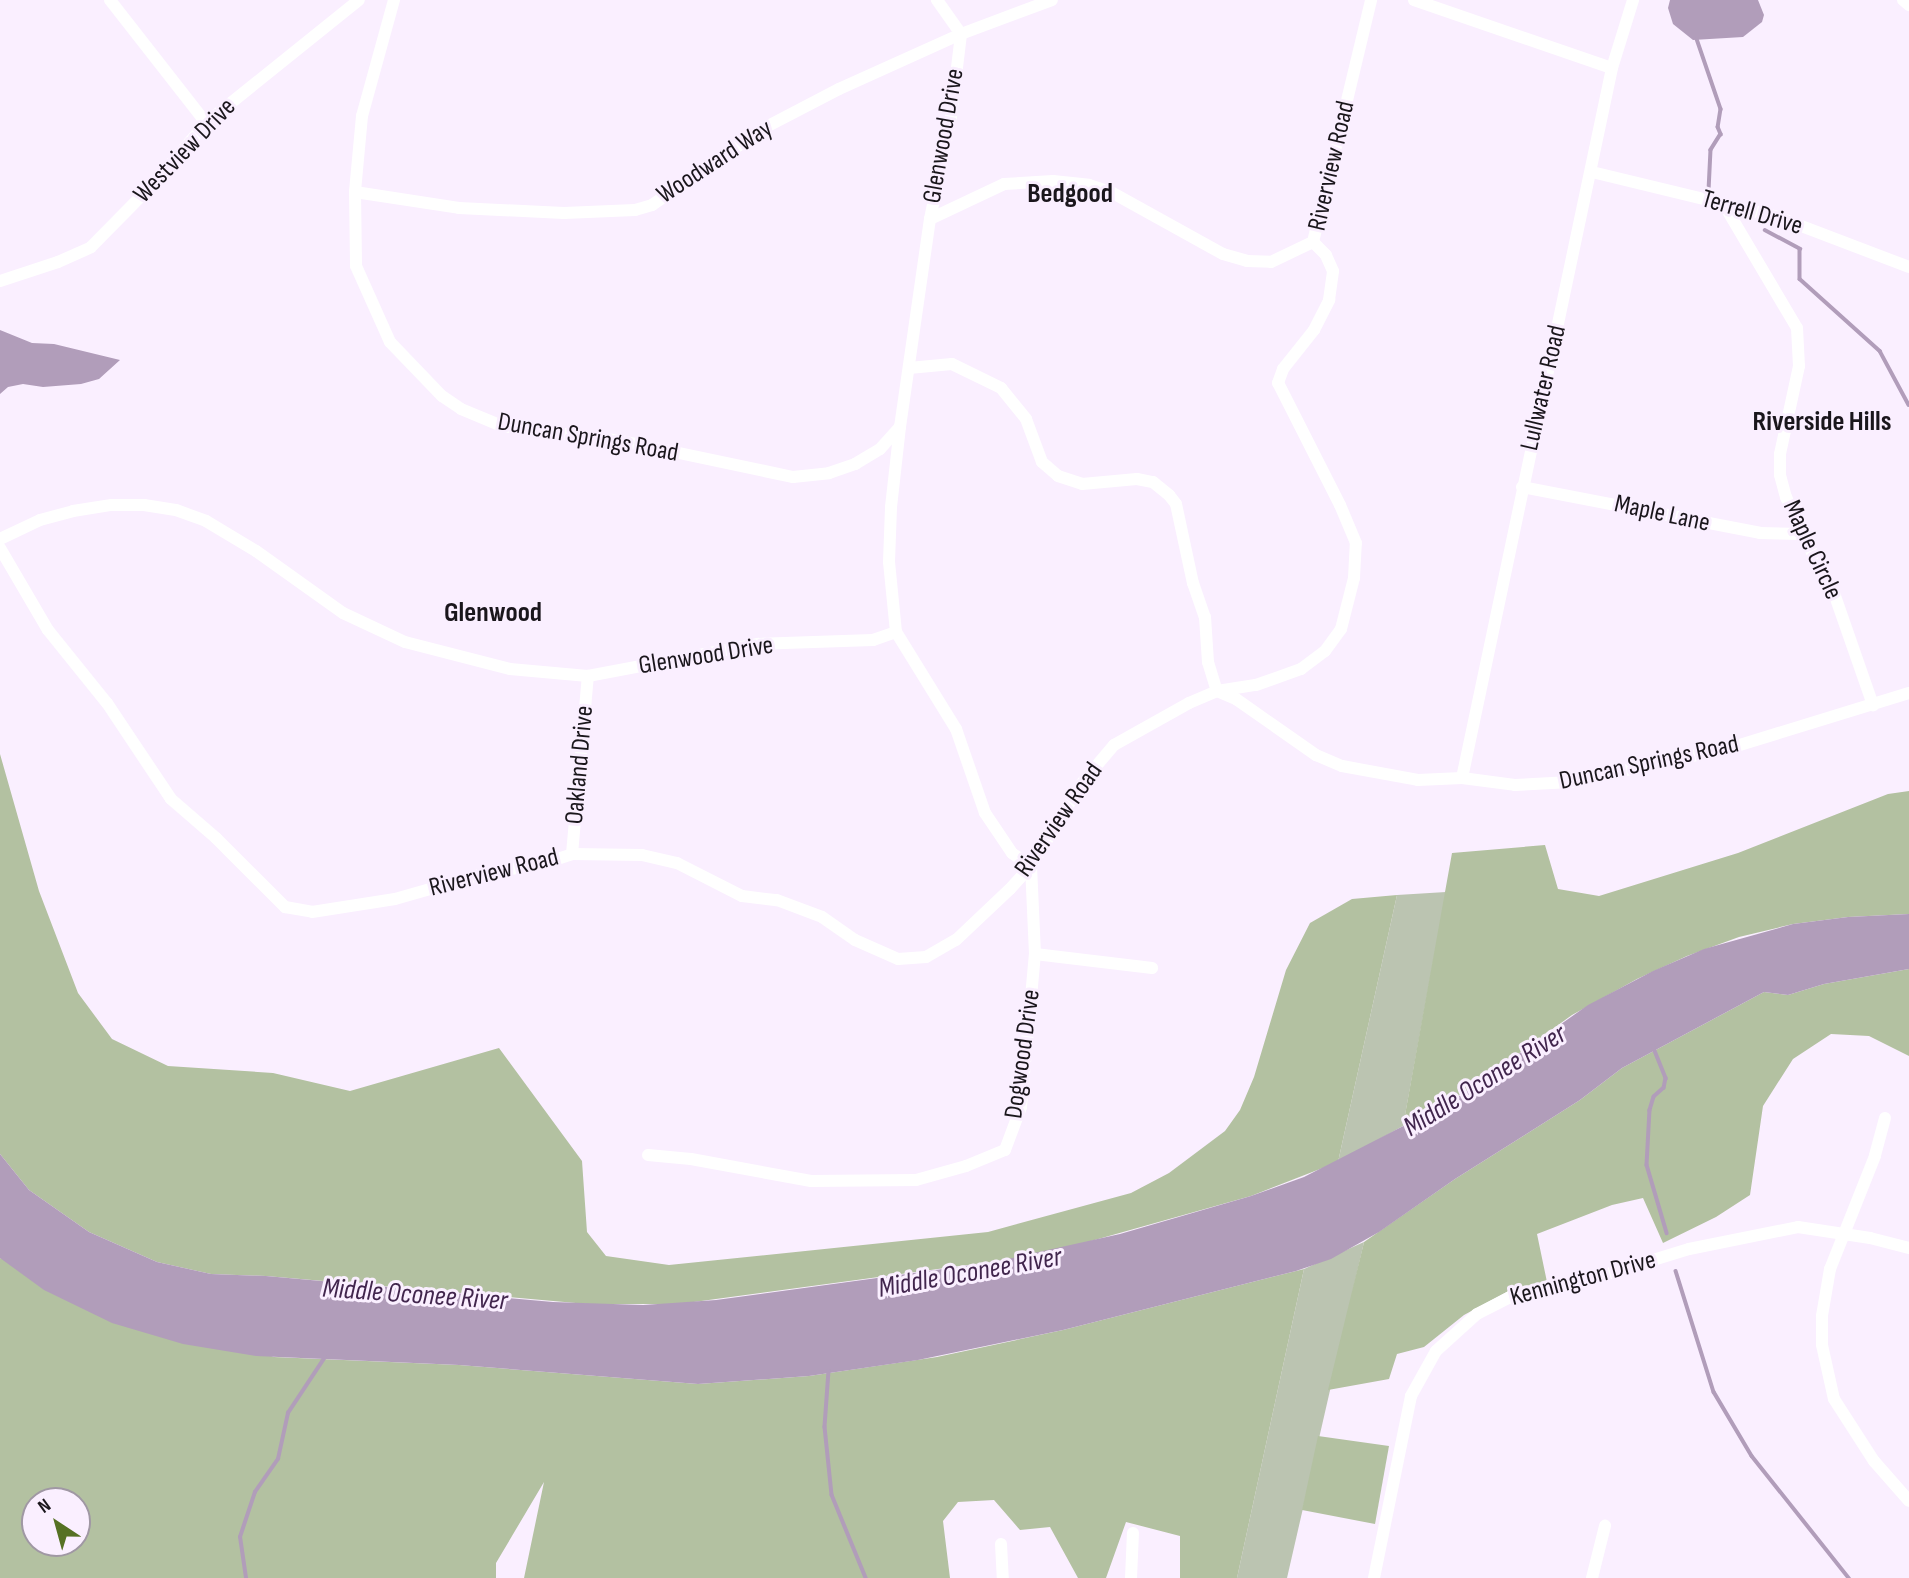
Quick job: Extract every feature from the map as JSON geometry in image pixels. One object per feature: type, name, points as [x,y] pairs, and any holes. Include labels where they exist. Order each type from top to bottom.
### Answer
[{"type":"street","points":[[110,0],[206,123]]},
{"type":"street","name":"Westview Drive","points":[[0,281],[58,262],[92,247],[156,181],[206,123],[359,0]]},
{"type":"street","name":"Duncan Springs Road","points":[[394,0],[362,116],[355,192],[356,266],[390,342],[414,370],[461,410],[502,426],[622,440],[793,477],[829,473],[855,464],[880,449],[900,427]]},
{"type":"street","name":"Glenwood Drive","points":[[0,539],[40,520],[73,511],[112,505],[144,505],[176,510],[206,521],[246,545],[343,612],[405,642],[510,669],[587,676],[758,644],[873,640],[896,632],[889,562],[891,507],[930,219],[951,117],[961,34],[937,0]]},
{"type":"street","name":"Woodward Way","points":[[355,192],[459,208],[565,213],[635,209],[652,205],[766,127],[839,89],[961,34],[1052,0]]},
{"type":"street","name":"Riverview Road","points":[[0,548],[48,630],[136,743],[171,799],[216,838],[285,907],[312,912],[394,899],[486,873],[552,861],[572,854],[642,855],[677,863],[742,896],[776,900],[822,917],[855,940],[898,959],[926,957],[956,940],[1031,866],[1081,784],[1114,746],[1189,703],[1217,691],[1256,685],[1301,669],[1325,651],[1341,629],[1350,603],[1356,543],[1340,505],[1278,383],[1283,369],[1314,330],[1329,300],[1333,271],[1326,256],[1313,242],[1371,0]]},
{"type":"street","points":[[1413,0],[1612,68]]},
{"type":"street","name":"Lullwater Road","points":[[1462,778],[1612,68],[1633,0]]},
{"type":"street","points":[[1903,0],[1909,5]]},
{"type":"street","name":"Terrell Drive","points":[[1592,172],[1778,218],[1909,267]]},
{"type":"street","points":[[930,219],[1004,184],[1053,181],[1089,184],[1111,191],[1223,254],[1247,261],[1272,262],[1313,242]]},
{"type":"street","name":"Maple Circle","points":[[1723,203],[1797,328],[1798,366],[1780,454],[1780,475],[1802,534],[1834,593],[1873,705]]},
{"type":"street","points":[[909,368],[952,364],[1001,388],[1026,419],[1042,461],[1058,476],[1083,484],[1137,479],[1153,482],[1169,495],[1176,504],[1193,583],[1205,617],[1208,662],[1217,691]]},
{"type":"street","name":"Maple Lane","points":[[1522,487],[1760,533],[1802,534]]},
{"type":"street","points":[[896,632],[956,729],[985,813],[1013,853],[1031,866]]},
{"type":"street","name":"Oakland Drive","points":[[572,854],[587,676]]},
{"type":"street","name":"Duncan Springs Road","points":[[1217,691],[1236,699],[1315,755],[1342,766],[1418,780],[1462,778],[1515,785],[1548,785],[1603,777],[1730,748],[1909,693]]},
{"type":"street","name":"Dogwood Drive","points":[[648,1155],[691,1159],[811,1181],[863,1182],[916,1180],[966,1166],[1005,1150],[1021,1107],[1035,954],[1031,866]]},
{"type":"street","points":[[1035,954],[1152,968]]},
{"type":"street","points":[[1885,1118],[1875,1156],[1830,1269],[1822,1316],[1828,1381],[1852,1431],[1909,1501]]},
{"type":"street","name":"Kennington Drive","points":[[1374,1578],[1411,1396],[1426,1366],[1448,1337],[1477,1314],[1510,1297],[1578,1283],[1689,1249],[1798,1227],[1909,1248]]},
{"type":"street","points":[[1592,1578],[1605,1527]]},
{"type":"street","points":[[1132,1578],[1133,1533]]},
{"type":"street","points":[[1001,1544],[1003,1578]]},
{"type":"green space","points":[[0,754],[39,891],[78,993],[112,1039],[168,1066],[273,1073],[350,1091],[499,1048],[582,1161],[587,1232],[606,1256],[669,1265],[988,1232],[1131,1193],[1169,1173],[1225,1131],[1240,1110],[1254,1077],[1286,970],[1310,923],[1352,899],[1397,895],[1338,1162],[1251,1196],[1084,1243],[1012,1259],[679,1304],[587,1304],[266,1276],[211,1274],[157,1262],[89,1232],[29,1190],[0,1154]]},
{"type":"green space","points":[[1909,791],[1909,914],[1848,917],[1793,924],[1739,937],[1687,956],[1637,979],[1572,1015],[1467,1091],[1403,1126],[1452,853],[1545,845],[1558,889],[1599,896],[1738,853],[1888,794]]},
{"type":"green space","points":[[1446,892],[1403,1126],[1338,1162],[1397,895]]},
{"type":"green space","points":[[1909,969],[1909,1056],[1869,1036],[1831,1034],[1793,1059],[1763,1106],[1750,1195],[1716,1217],[1663,1243],[1643,1198],[1612,1205],[1537,1234],[1547,1282],[1514,1288],[1464,1315],[1424,1347],[1397,1354],[1389,1379],[1328,1390],[1364,1242],[1455,1179],[1580,1100],[1622,1068],[1764,992],[1788,995],[1824,984]]},
{"type":"green space","points":[[1364,1242],[1287,1578],[1237,1578],[1304,1269]]},
{"type":"green space","points":[[0,1258],[274,1357],[459,1365],[698,1384],[809,1376],[937,1357],[1063,1330],[1304,1269],[1237,1578],[1180,1578],[1180,1536],[1126,1522],[1106,1578],[1078,1578],[1050,1527],[1020,1530],[994,1500],[958,1502],[943,1521],[950,1578],[524,1578],[544,1482],[496,1563],[496,1578],[0,1578]]},
{"type":"green space","points":[[1318,1436],[1389,1446],[1375,1524],[1302,1510]]},
{"type":"water","points":[[1670,0],[1758,0],[1764,15],[1762,22],[1743,37],[1693,40],[1673,24],[1668,8]]},
{"type":"water","points":[[0,330],[32,343],[54,344],[120,360],[99,379],[81,384],[43,387],[23,384],[8,387],[0,394]]},
{"type":"water","name":"Middle Oconee River","points":[[1909,914],[1909,969],[1824,984],[1788,995],[1764,992],[1622,1068],[1580,1100],[1455,1179],[1379,1232],[1331,1259],[1296,1271],[1063,1330],[918,1360],[809,1376],[698,1384],[459,1365],[256,1356],[183,1344],[112,1323],[44,1290],[0,1258],[0,1154],[29,1190],[89,1232],[157,1262],[211,1274],[266,1276],[553,1302],[643,1305],[716,1300],[994,1262],[1120,1234],[1251,1196],[1304,1177],[1452,1101],[1588,1005],[1653,971],[1704,949],[1793,924],[1848,917]]},
{"type":"waterway","points":[[1697,39],[1721,109],[1718,127],[1721,134],[1711,150],[1709,191]]},
{"type":"waterway","points":[[1765,230],[1800,249],[1800,279],[1880,351],[1909,405]]},
{"type":"waterway","points":[[1653,1046],[1666,1078],[1664,1088],[1654,1097],[1650,1110],[1647,1165],[1667,1233]]},
{"type":"waterway","points":[[1676,1271],[1714,1392],[1752,1456],[1849,1578]]},
{"type":"waterway","points":[[246,1578],[240,1537],[255,1492],[278,1459],[288,1413],[325,1357]]},
{"type":"waterway","points":[[829,1371],[825,1427],[832,1495],[866,1578]]},
{"type":"district","name":"Bedgood","points":[[1070,194]]},
{"type":"district","name":"Riverside Hills","points":[[1822,422]]},
{"type":"district","name":"Glenwood","points":[[493,613]]}]
